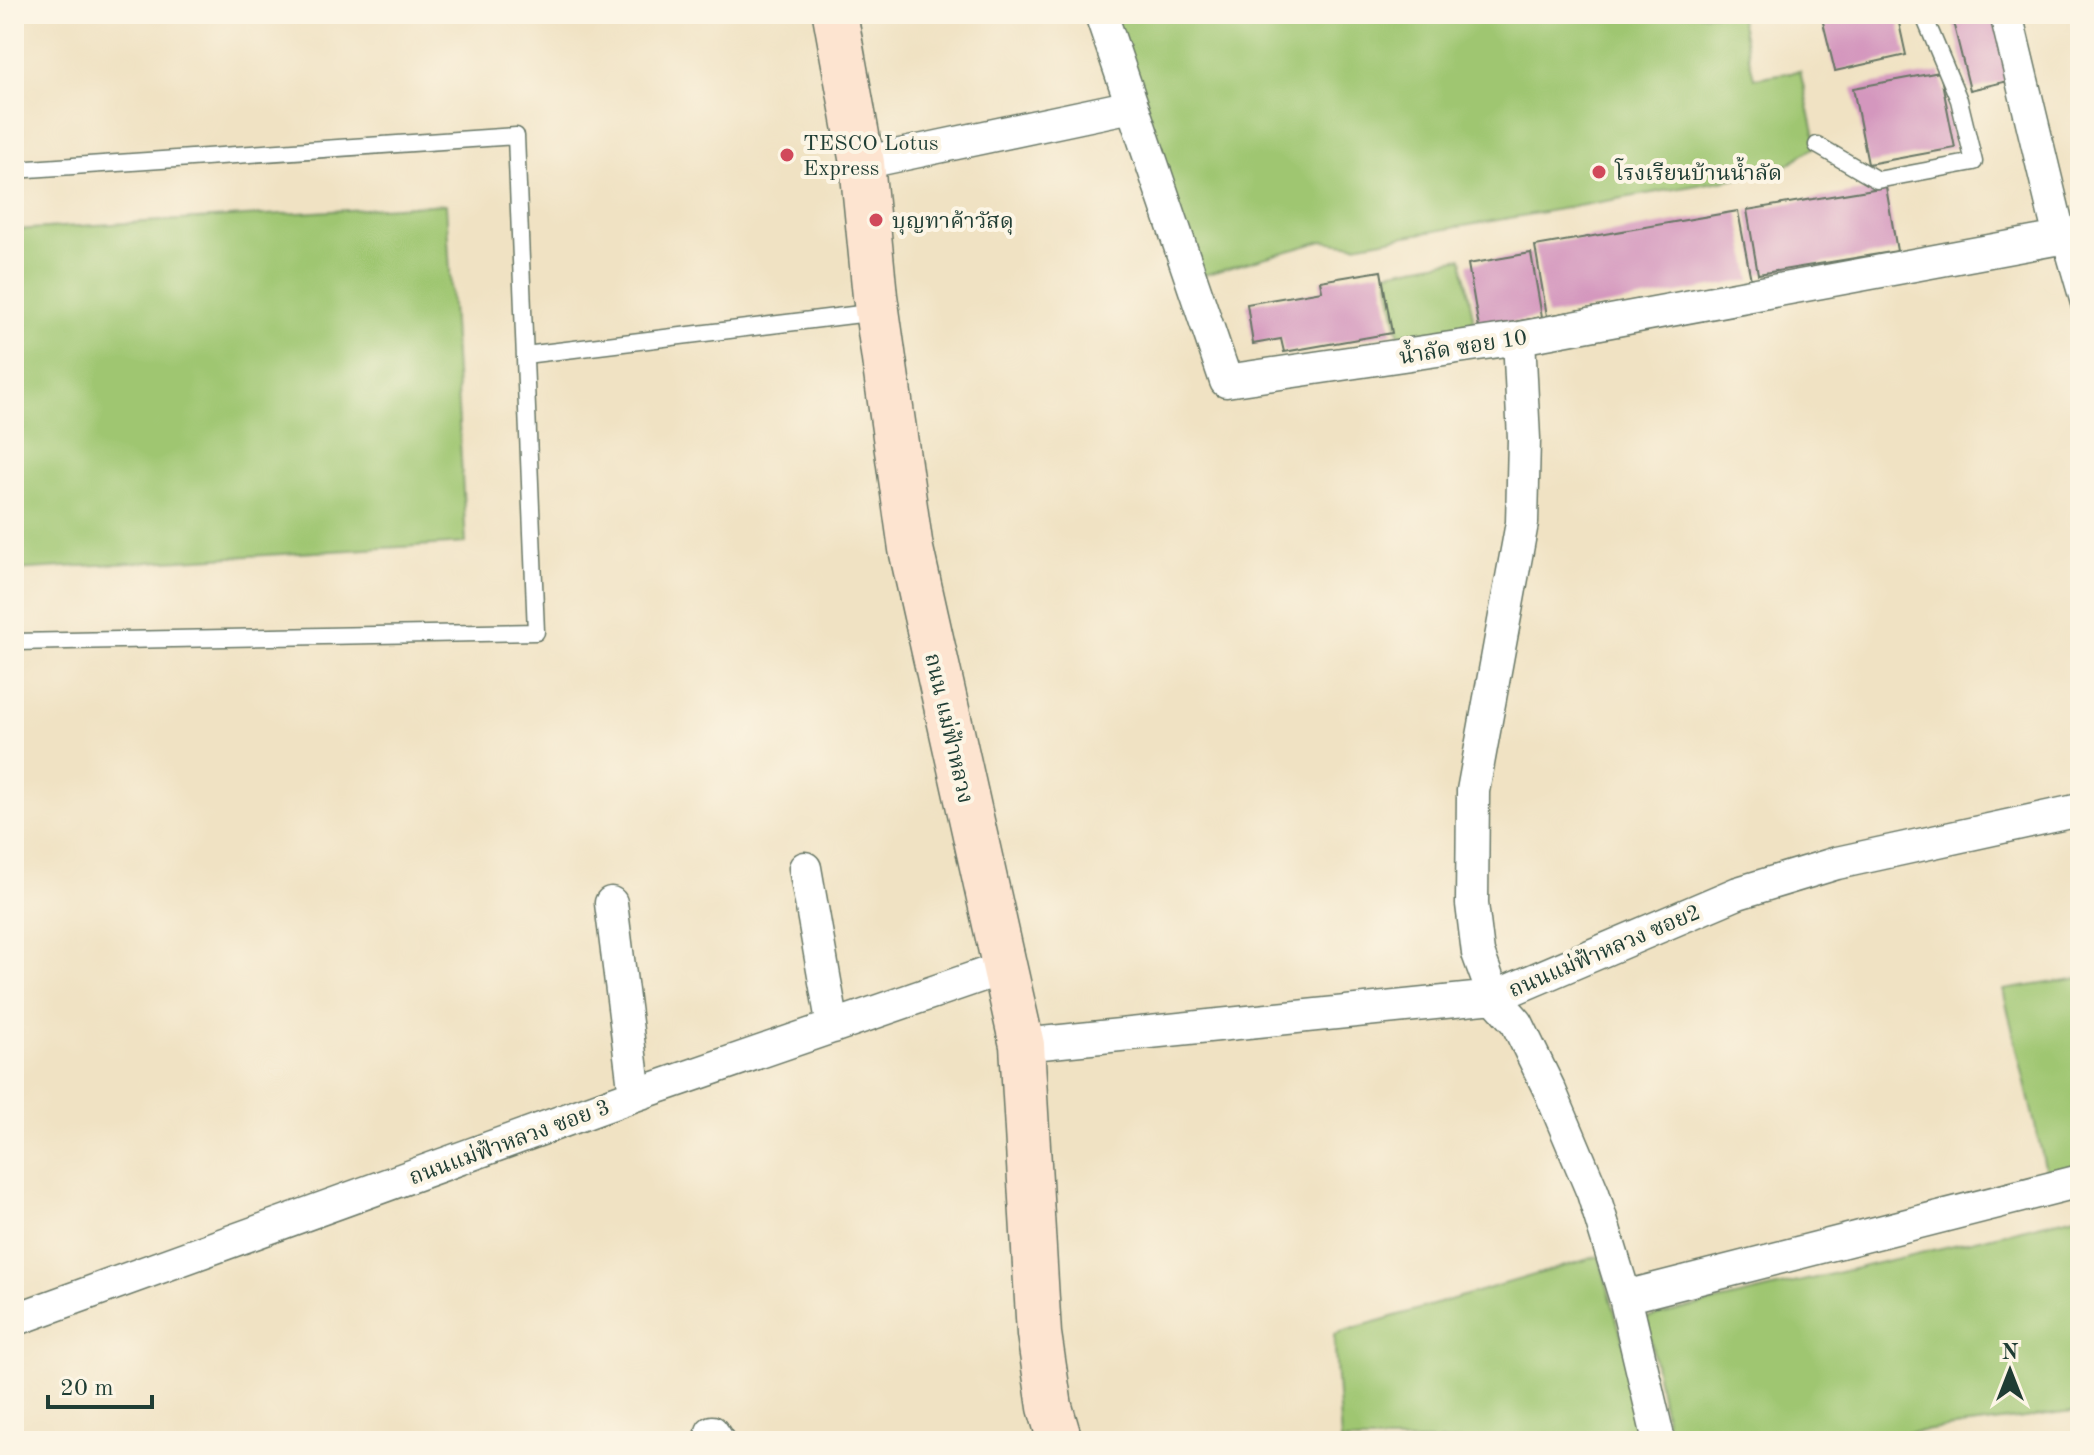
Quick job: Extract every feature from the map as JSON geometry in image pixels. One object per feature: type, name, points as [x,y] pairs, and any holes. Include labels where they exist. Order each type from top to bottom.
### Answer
[{"type":"street","name":"ถนน แม่ฟ้าหลวง","points":[[835,14],[862,163],[877,312],[911,549],[1022,1045],[1039,1334],[1050,1407],[1060,1441]]},
{"type":"street","name":"น้ำลัด ซอย 10","points":[[1101,14],[1226,381],[1519,338],[2070,238]]},
{"type":"street","points":[[2006,14],[2070,238]]},
{"type":"street","points":[[862,163],[1132,106]]},
{"type":"street","points":[[1519,338],[1524,439],[1522,523],[1473,791],[1472,904],[1478,953],[1494,997],[1517,1023],[1550,1091],[1593,1193],[1625,1297],[1659,1441]]},
{"type":"street","name":"ถนนแม่ฟ้าหลวง ซอย2","points":[[1022,1045],[1494,997],[1738,893],[1837,863],[2080,810]]},
{"type":"street","points":[[805,868],[833,1027]]},
{"type":"street","points":[[611,903],[635,1095]]},
{"type":"street","name":"ถนนแม่ฟ้าหลวง ซอย 3","points":[[14,1320],[635,1095],[1006,967]]},
{"type":"street","points":[[1625,1297],[2080,1181]]},
{"type":"lane","points":[[1817,145],[1877,180],[1974,162],[1959,100],[1923,14]]},
{"type":"lane","points":[[14,170],[516,136],[536,632],[14,642]]},
{"type":"lane","points":[[2070,238],[2080,307]]},
{"type":"lane","points":[[525,355],[877,312]]},
{"type":"green space","points":[[1101,14],[1739,14],[1754,78],[1800,71],[1817,145],[1778,171],[1355,245],[1323,241],[1190,279]]},
{"type":"green space","points":[[446,204],[466,543],[14,570],[14,230]]},
{"type":"green space","points":[[1462,258],[1475,328],[1400,342],[1387,272]]},
{"type":"green space","points":[[2080,978],[2080,1181],[2050,1188],[2003,990]]},
{"type":"green space","points":[[2080,1215],[2080,1411],[1844,1441],[1669,1441],[1647,1318]]},
{"type":"green space","points":[[1599,1256],[1651,1441],[1341,1441],[1334,1334]]},
{"type":"building","points":[[1821,14],[1897,14],[1906,55],[1835,71]]},
{"type":"building","points":[[1951,14],[1995,14],[2012,80],[1970,90]]},
{"type":"building","points":[[1940,72],[1955,148],[1868,164],[1853,88]]},
{"type":"building","points":[[1886,187],[1897,251],[1758,274],[1747,210]]},
{"type":"building","points":[[1738,211],[1751,280],[1547,316],[1535,246]]},
{"type":"building","points":[[1531,253],[1542,317],[1479,328],[1468,264]]},
{"type":"building","points":[[1381,271],[1392,333],[1284,352],[1281,339],[1253,344],[1247,304],[1322,291],[1320,281]]},
{"type":"place","name":"TESCO Lotus Express","points":[[787,155]]},
{"type":"place","name":"โรงเรียนบ้านน้ำลัด","points":[[1599,172]]},
{"type":"place","name":"บุญทาค้าวัสดุ","points":[[876,220]]}]
